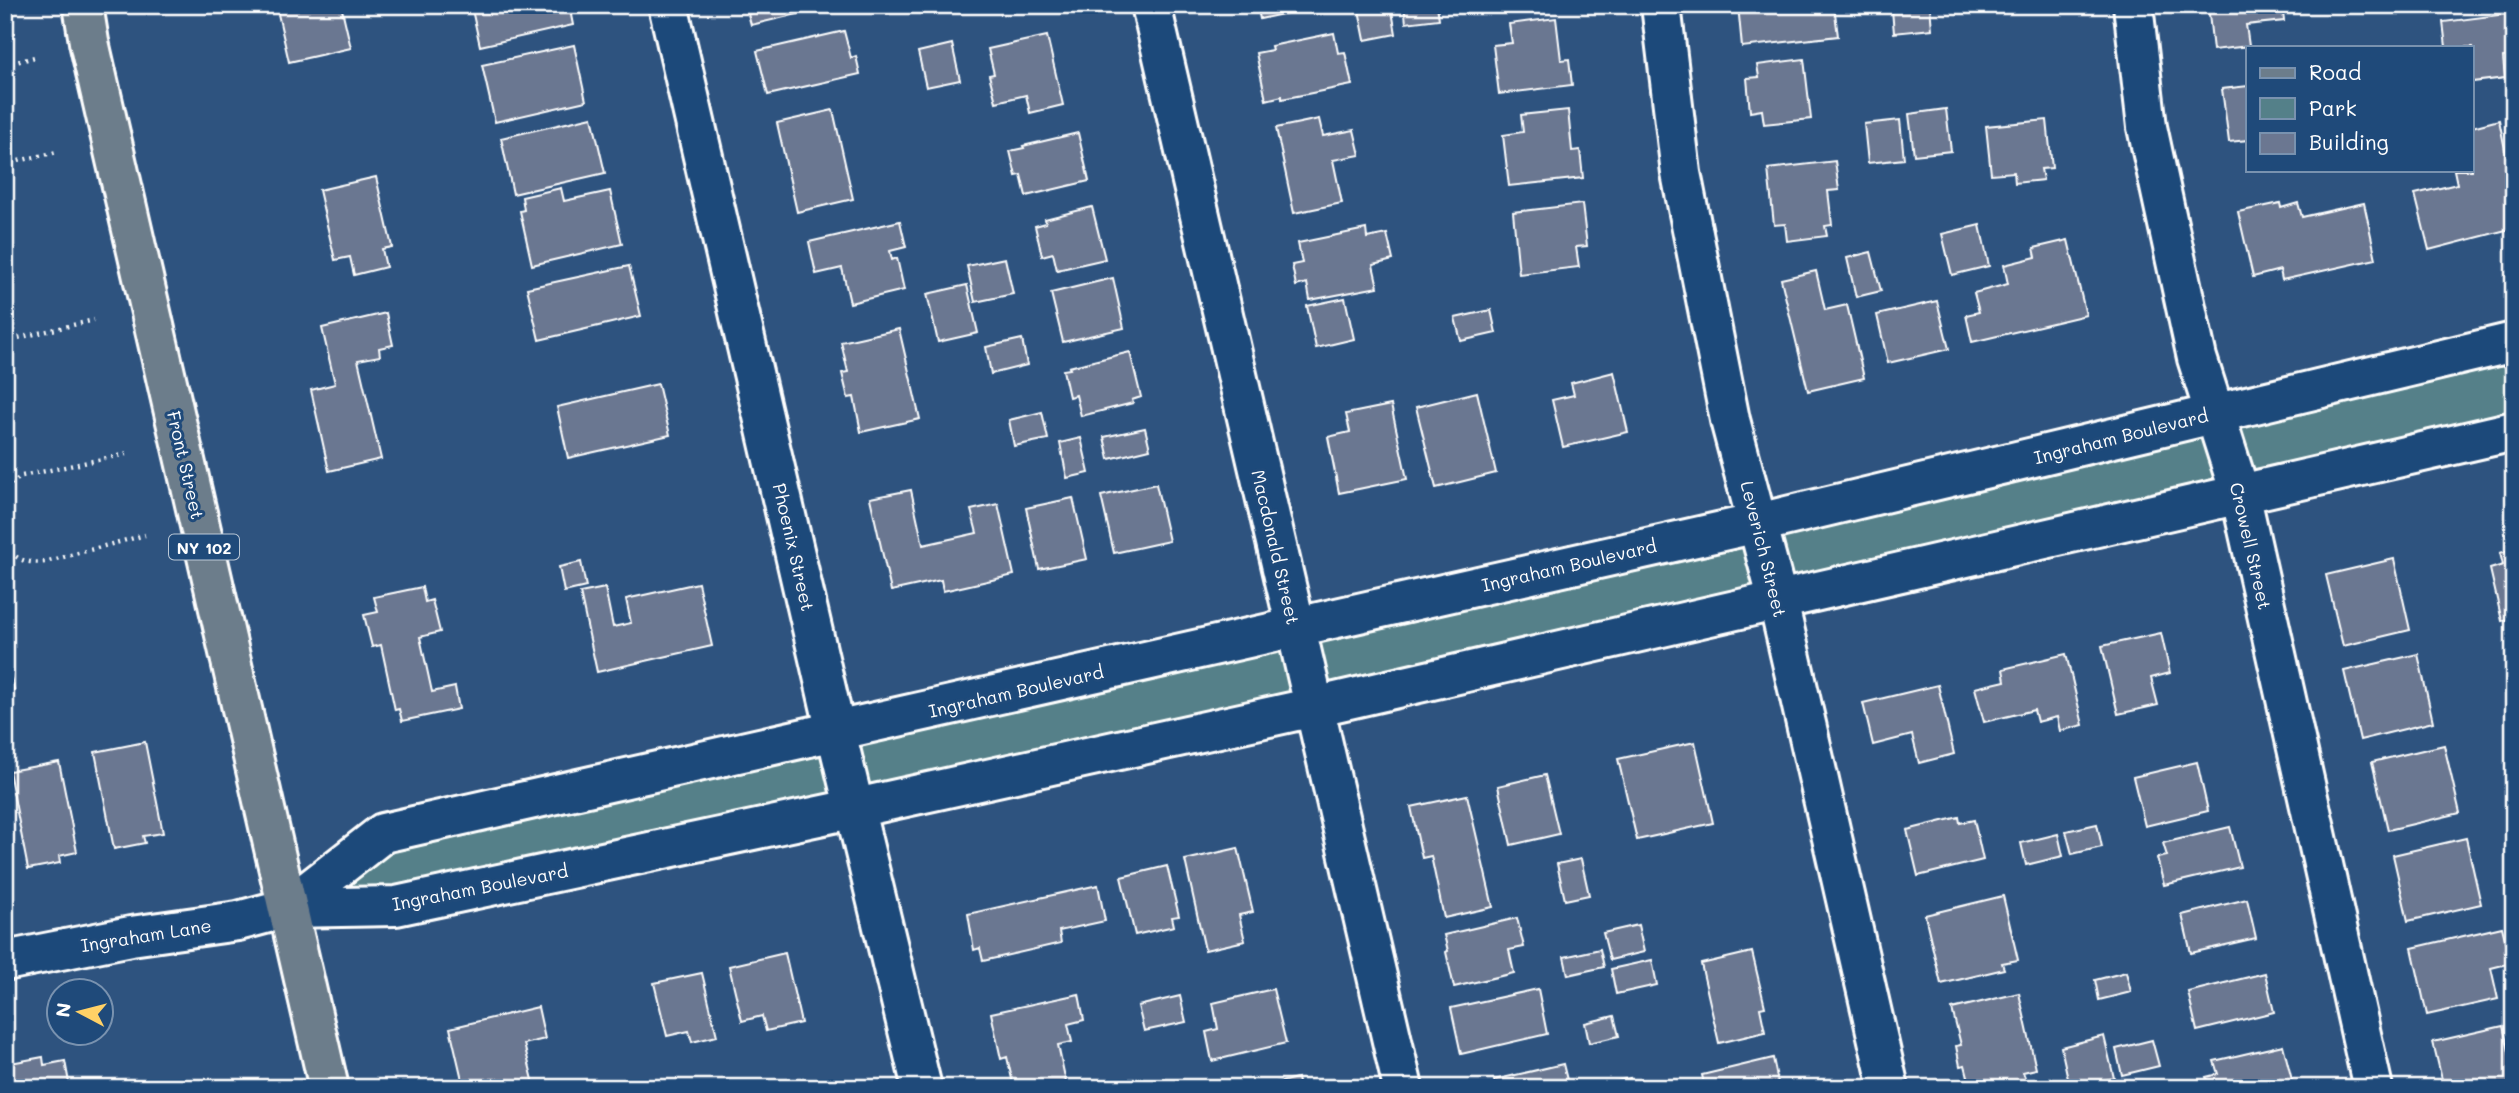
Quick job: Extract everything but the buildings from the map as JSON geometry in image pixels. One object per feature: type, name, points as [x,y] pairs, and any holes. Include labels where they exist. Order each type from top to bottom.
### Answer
[{"type":"main road","name":"Front Street","points":[[83,5],[95,70],[329,1088]]},
{"type":"street","name":"Phoenix Street","points":[[668,5],[836,732],[922,1088]]},
{"type":"street","name":"Macdonald Street","points":[[1151,5],[1403,1088]]},
{"type":"street","name":"Leverich Street","points":[[1661,5],[1681,173],[1730,420],[1778,601],[1889,1088]]},
{"type":"street","name":"Crowell Street","points":[[2133,5],[2147,127],[2197,358],[2240,493],[2373,1088]]},
{"type":"street","name":"Ingraham Boulevard","points":[[287,908],[383,832],[1758,523],[2514,342]]},
{"type":"street","name":"Ingraham Boulevard","points":[[287,908],[396,906],[856,808],[1778,601],[2514,431]]},
{"type":"street","name":"Ingraham Lane","points":[[5,961],[131,936],[238,921],[287,908]]},
{"type":"path","points":[[5,65],[35,57]]},
{"type":"path","points":[[5,164],[57,152]]},
{"type":"path","points":[[5,341],[94,320]]},
{"type":"path","points":[[5,488],[22,476],[126,454]]},
{"type":"path","points":[[5,539],[7,548],[16,558],[32,564],[145,535]]},
{"type":"green space","points":[[2514,342],[2514,431],[1314,707],[287,908],[383,833]]}]
